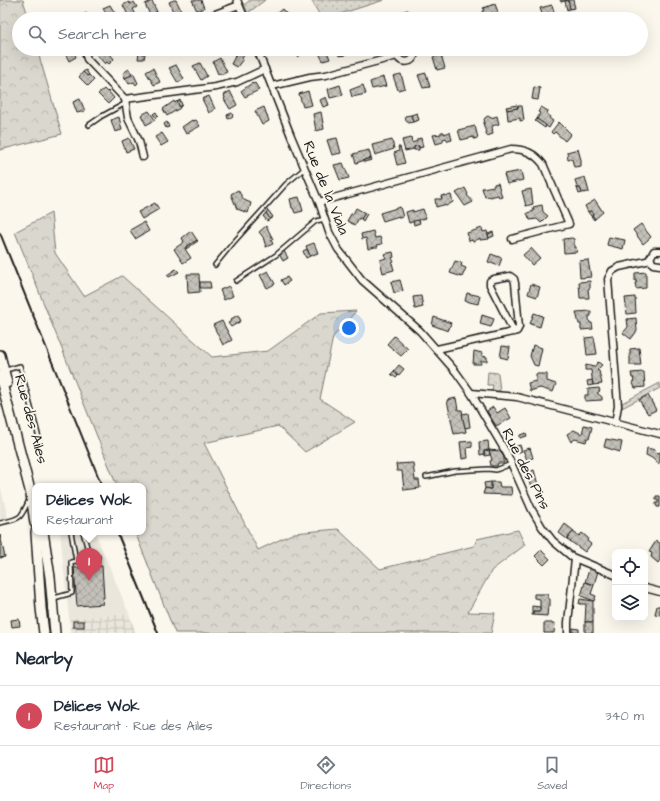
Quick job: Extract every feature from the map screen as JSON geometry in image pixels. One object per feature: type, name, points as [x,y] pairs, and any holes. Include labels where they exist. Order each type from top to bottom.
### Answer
[{"type":"main road","name":"Rue des Ailes","points":[[0,355],[2,373],[32,488]]},
{"type":"main road","points":[[36,535],[44,632]]},
{"type":"main road","points":[[44,535],[55,633]]},
{"type":"street","points":[[218,12],[238,3]]},
{"type":"street","points":[[86,56],[87,59],[125,101],[128,118],[139,141],[143,157]]},
{"type":"street","name":"Rue de la Viala","points":[[260,56],[319,202],[329,232],[338,249],[362,280],[420,331],[437,349]]},
{"type":"street","points":[[272,86],[310,76],[326,75],[385,56]]},
{"type":"street","points":[[399,56],[402,61],[405,62],[410,61],[414,56]]},
{"type":"street","points":[[125,101],[216,87],[237,82],[265,69]]},
{"type":"street","points":[[319,202],[511,149],[520,149],[530,152],[537,157],[542,164],[569,224],[512,239]]},
{"type":"street","points":[[660,250],[656,250],[652,253],[651,260],[653,264],[660,265]]},
{"type":"street","points":[[615,423],[618,406],[608,279],[612,271],[620,267],[651,260]]},
{"type":"street","points":[[437,349],[514,332],[517,331],[519,327],[515,283],[514,278],[510,276],[494,279],[490,281],[490,285],[514,332]]},
{"type":"street","name":"Rue des Pins","points":[[437,349],[456,372],[471,394],[507,454],[532,510],[542,527],[553,541],[575,558],[612,574]]},
{"type":"street","points":[[471,394],[517,397],[660,434]]},
{"type":"street","points":[[568,633],[575,558]]},
{"type":"street","points":[[648,589],[660,592]]},
{"type":"lane","points":[[89,125],[125,101]]},
{"type":"lane","points":[[215,265],[286,184],[305,168]]},
{"type":"lane","points":[[236,281],[276,255],[316,221],[325,218]]},
{"type":"lane","points":[[2,373],[20,366],[39,438]]},
{"type":"lane","points":[[426,477],[455,471],[496,470],[511,464]]},
{"type":"lane","points":[[0,523],[22,516],[32,494]]},
{"type":"lane","points":[[72,535],[76,561]]},
{"type":"lane","points":[[84,535],[90,558]]},
{"type":"lane","points":[[52,598],[72,593],[71,562],[98,557]]},
{"type":"shaded area","points":[[0,485],[8,518],[0,520]]},
{"type":"shaded area","points":[[60,535],[96,535],[129,614],[69,618]]},
{"type":"shaded area","points":[[129,614],[136,633],[71,633],[69,618]]},
{"type":"green space","points":[[0,0],[23,0],[27,12],[12,12],[12,56],[39,56],[62,134],[0,150]]},
{"type":"green space","points":[[250,0],[265,0],[249,12],[248,12],[244,5]]},
{"type":"green space","points":[[311,0],[384,0],[346,12],[318,12]]},
{"type":"green space","points":[[51,213],[55,253],[84,296],[122,276],[212,357],[268,351],[321,313],[356,311],[333,337],[320,399],[355,422],[305,452],[278,426],[204,443],[258,550],[294,533],[338,529],[380,569],[474,546],[477,539],[518,530],[525,545],[492,570],[468,612],[495,613],[491,633],[175,633],[136,535],[146,535],[146,483],[116,483],[15,232]]},
{"type":"green space","points":[[488,372],[498,373],[500,391],[492,391],[493,385],[487,385]]},
{"type":"green space","points":[[660,383],[660,388],[622,408],[622,403]]},
{"type":"building","points":[[176,0],[181,10],[173,12],[169,2]]},
{"type":"building","points":[[192,0],[201,0],[204,8],[197,11]]},
{"type":"building","points":[[568,0],[573,0],[575,8],[570,9]]},
{"type":"building","points":[[568,0],[570,9],[567,10],[565,1]]},
{"type":"building","points":[[152,1],[157,12],[149,12],[145,4]]},
{"type":"building","points":[[129,2],[130,4],[134,2],[137,7],[133,9],[134,12],[126,12],[123,5]]},
{"type":"building","points":[[495,4],[498,12],[482,12],[484,10],[483,8]]},
{"type":"building","points":[[110,5],[114,12],[105,12],[103,8]]},
{"type":"building","points":[[552,5],[554,12],[541,12],[540,8]]},
{"type":"building","points":[[66,56],[76,56],[76,57],[69,61]]},
{"type":"building","points":[[98,56],[112,56],[114,59],[109,64],[107,62],[105,64]]},
{"type":"building","points":[[138,56],[145,56],[144,59],[138,59]]},
{"type":"building","points":[[235,56],[243,56],[243,59],[237,67],[231,64]]},
{"type":"building","points":[[320,56],[329,56],[330,59],[323,61]]},
{"type":"building","points":[[441,56],[445,68],[437,70],[433,57]]},
{"type":"building","points":[[220,58],[227,72],[221,75],[220,73],[218,74],[213,62]]},
{"type":"building","points":[[200,63],[207,76],[201,80],[193,66]]},
{"type":"building","points":[[176,65],[184,79],[178,83],[169,68]]},
{"type":"building","points":[[153,68],[160,82],[154,85],[146,72]]},
{"type":"building","points":[[129,69],[132,75],[125,78],[123,73]]},
{"type":"building","points":[[86,70],[89,75],[87,76],[83,72]]},
{"type":"building","points":[[83,72],[94,80],[88,86],[79,77]]},
{"type":"building","points":[[133,73],[138,83],[136,85],[134,82],[129,84],[125,78]]},
{"type":"building","points":[[426,73],[430,87],[423,88],[418,75]]},
{"type":"building","points":[[401,74],[405,88],[398,90],[393,76]]},
{"type":"building","points":[[383,77],[386,86],[372,89],[370,82]]},
{"type":"building","points":[[252,83],[255,83],[259,90],[245,97],[241,91]]},
{"type":"building","points":[[340,85],[343,95],[330,98],[328,89]]},
{"type":"building","points":[[363,85],[366,94],[352,97],[350,90]]},
{"type":"building","points":[[534,87],[540,88],[538,100],[532,99]]},
{"type":"building","points":[[104,89],[114,98],[108,104],[98,94]]},
{"type":"building","points":[[230,91],[237,105],[230,109],[224,99],[224,95]]},
{"type":"building","points":[[308,91],[312,105],[303,107],[299,94]]},
{"type":"building","points":[[209,96],[215,109],[209,113],[202,99]]},
{"type":"building","points":[[326,97],[329,105],[323,107],[320,100]]},
{"type":"building","points":[[80,99],[85,111],[77,113],[73,102]]},
{"type":"building","points":[[180,100],[182,105],[180,107],[177,102]]},
{"type":"building","points":[[174,101],[175,103],[177,101],[180,108],[167,116],[163,109]]},
{"type":"building","points":[[517,105],[518,108],[507,110],[506,107]]},
{"type":"building","points":[[518,106],[522,106],[524,120],[520,121],[520,118],[508,120],[507,110],[518,108]]},
{"type":"building","points":[[264,107],[269,121],[262,125],[255,111]]},
{"type":"building","points":[[541,107],[548,111],[547,114],[550,116],[549,118],[553,121],[549,128],[537,119],[540,113],[538,112]]},
{"type":"building","points":[[149,111],[155,120],[146,125],[141,115]]},
{"type":"building","points":[[156,112],[158,116],[156,118],[153,114]]},
{"type":"building","points":[[321,112],[324,129],[316,131],[313,114]]},
{"type":"building","points":[[232,113],[233,116],[228,119],[227,115]]},
{"type":"building","points":[[417,113],[419,120],[413,122],[411,115]]},
{"type":"building","points":[[411,115],[413,122],[409,123],[406,121],[405,116]]},
{"type":"building","points":[[488,116],[491,118],[497,116],[499,124],[492,126],[493,134],[487,136],[483,123],[485,123],[484,119]]},
{"type":"building","points":[[119,117],[122,130],[115,132],[111,120]]},
{"type":"building","points":[[537,119],[546,125],[545,128],[535,121]]},
{"type":"building","points":[[192,120],[196,120],[200,126],[186,134],[182,127]]},
{"type":"building","points":[[167,122],[169,127],[166,128],[164,124]]},
{"type":"building","points":[[559,122],[571,134],[565,141],[555,132],[553,134],[551,132]]},
{"type":"building","points":[[475,126],[478,138],[474,139],[474,137],[461,140],[458,130]]},
{"type":"building","points":[[441,132],[444,132],[444,134],[450,132],[452,140],[448,141],[446,138],[443,139],[443,142],[436,144],[433,135],[441,134]]},
{"type":"building","points":[[162,133],[168,142],[161,146],[155,137]]},
{"type":"building","points":[[129,138],[134,149],[126,152],[122,141]]},
{"type":"building","points":[[337,138],[341,153],[332,155],[327,140]]},
{"type":"building","points":[[411,138],[412,143],[421,138],[423,147],[414,147],[414,149],[405,151],[402,140]]},
{"type":"building","points":[[392,140],[394,149],[375,155],[372,145]]},
{"type":"building","points":[[419,146],[419,150],[414,150],[414,147]]},
{"type":"building","points":[[398,147],[400,147],[405,163],[397,165],[394,153],[399,151]]},
{"type":"building","points":[[578,149],[581,166],[574,167],[572,159],[568,160],[567,152]]},
{"type":"building","points":[[369,150],[371,158],[356,163],[353,154]]},
{"type":"building","points":[[371,158],[372,160],[364,162],[364,160]]},
{"type":"building","points":[[343,163],[349,178],[340,180],[334,165]]},
{"type":"building","points":[[521,171],[523,180],[507,184],[504,174]]},
{"type":"building","points":[[585,177],[589,192],[582,193],[580,188],[577,188],[575,180]]},
{"type":"building","points":[[498,183],[502,197],[499,198],[498,195],[485,197],[482,188],[494,186],[494,184]]},
{"type":"building","points":[[465,188],[468,194],[467,195],[473,202],[465,206],[456,193]]},
{"type":"building","points":[[577,188],[580,188],[582,193],[579,194]]},
{"type":"building","points":[[531,189],[533,204],[526,206],[522,191]]},
{"type":"building","points":[[238,190],[244,200],[251,203],[248,213],[237,209],[231,194]]},
{"type":"building","points":[[451,195],[453,202],[446,206],[443,205],[436,207],[435,199],[442,199],[441,196]]},
{"type":"building","points":[[299,197],[303,211],[295,213],[290,199]]},
{"type":"building","points":[[595,200],[603,212],[595,219],[591,211],[588,212],[585,206]]},
{"type":"building","points":[[155,203],[159,209],[142,219],[138,212]]},
{"type":"building","points":[[542,205],[543,212],[548,216],[541,223],[537,219],[530,220],[527,213],[534,211],[533,207]]},
{"type":"building","points":[[400,207],[403,217],[399,218],[399,216],[383,221],[380,213]]},
{"type":"building","points":[[356,208],[365,213],[361,219],[359,218],[355,225],[347,221]]},
{"type":"building","points":[[423,209],[426,218],[409,223],[406,212],[413,210],[413,212]]},
{"type":"building","points":[[268,210],[273,217],[270,219],[266,213]]},
{"type":"building","points":[[591,211],[595,219],[594,220],[588,212]]},
{"type":"building","points":[[266,213],[270,219],[267,221],[263,216]]},
{"type":"building","points":[[365,213],[367,214],[363,221],[361,219]]},
{"type":"building","points":[[419,220],[420,223],[414,225],[413,221]]},
{"type":"building","points":[[144,222],[149,231],[135,239],[130,230]]},
{"type":"building","points":[[641,224],[651,237],[643,244],[633,230]]},
{"type":"building","points":[[266,226],[273,239],[271,240],[273,244],[266,247],[263,237],[259,232]]},
{"type":"building","points":[[482,228],[483,232],[487,231],[489,239],[480,240],[480,238],[473,242],[472,240],[469,241],[467,233]]},
{"type":"building","points":[[191,231],[197,240],[186,247],[185,249],[191,258],[183,263],[174,249],[184,242],[182,238]]},
{"type":"building","points":[[373,231],[375,238],[380,237],[382,244],[377,245],[378,247],[368,249],[366,238],[362,239],[361,234]]},
{"type":"building","points":[[493,232],[494,236],[489,238],[488,234]]},
{"type":"building","points":[[609,237],[625,240],[623,249],[607,245]]},
{"type":"building","points":[[563,239],[574,239],[574,248],[576,247],[577,252],[564,253]]},
{"type":"building","points":[[197,240],[198,241],[186,249],[186,247]]},
{"type":"building","points":[[314,243],[318,253],[310,256],[306,246]]},
{"type":"building","points":[[531,248],[540,258],[532,265],[523,255]]},
{"type":"building","points":[[307,249],[310,256],[306,258],[303,251]]},
{"type":"building","points":[[284,251],[288,258],[283,261],[279,254]]},
{"type":"building","points":[[393,252],[394,257],[392,258],[394,262],[392,263],[394,270],[383,273],[380,260],[386,258],[384,254]]},
{"type":"building","points":[[491,254],[502,258],[499,266],[488,262]]},
{"type":"building","points":[[588,260],[591,277],[580,278],[579,261]]},
{"type":"building","points":[[455,261],[462,263],[461,266],[466,268],[462,277],[450,273]]},
{"type":"building","points":[[176,269],[179,272],[169,277],[167,275]]},
{"type":"building","points":[[268,271],[275,284],[267,288],[260,275]]},
{"type":"building","points":[[646,272],[646,288],[636,289],[635,283],[637,281],[635,281],[635,273]]},
{"type":"building","points":[[187,274],[199,274],[200,292],[188,293]]},
{"type":"building","points":[[287,277],[290,281],[284,285],[281,280]]},
{"type":"building","points":[[400,280],[403,291],[394,293],[391,282]]},
{"type":"building","points":[[590,281],[590,288],[588,289],[589,298],[580,298],[579,282]]},
{"type":"building","points":[[200,282],[210,282],[211,288],[200,288]]},
{"type":"building","points":[[531,284],[540,287],[537,297],[528,294]]},
{"type":"building","points":[[229,286],[233,296],[224,300],[220,290]]},
{"type":"building","points":[[467,293],[480,296],[478,304],[465,301]]},
{"type":"building","points":[[421,296],[423,307],[415,309],[413,297]]},
{"type":"building","points":[[635,297],[636,313],[627,314],[625,298]]},
{"type":"building","points":[[591,311],[591,316],[589,316],[589,319],[590,323],[592,323],[593,329],[581,330],[581,324],[579,324],[576,312]]},
{"type":"building","points":[[534,313],[543,316],[540,327],[530,324]]},
{"type":"building","points":[[238,315],[241,321],[231,327],[228,323],[232,321],[231,319]]},
{"type":"building","points":[[482,315],[494,319],[491,327],[480,324]]},
{"type":"building","points":[[434,317],[451,323],[448,331],[432,325]]},
{"type":"building","points":[[636,318],[637,331],[631,339],[623,333],[628,327],[627,319]]},
{"type":"building","points":[[222,321],[232,340],[223,345],[213,325]]},
{"type":"building","points":[[394,336],[408,349],[401,356],[387,344]]},
{"type":"building","points":[[594,337],[597,354],[587,355],[585,338]]},
{"type":"building","points":[[533,345],[542,348],[538,366],[534,365],[530,356]]},
{"type":"building","points":[[502,346],[510,347],[508,359],[500,357]]},
{"type":"building","points":[[639,348],[641,365],[630,365],[630,349]]},
{"type":"building","points":[[474,351],[482,353],[482,356],[487,357],[487,361],[481,361],[481,364],[473,364]]},
{"type":"building","points":[[598,362],[602,365],[597,370],[599,371],[602,384],[593,385],[591,370],[585,369],[586,365],[594,367]]},
{"type":"building","points":[[399,365],[404,369],[398,376],[394,371]]},
{"type":"building","points":[[394,371],[398,376],[396,378],[391,374]]},
{"type":"building","points":[[644,372],[645,387],[635,388],[633,383],[634,378],[632,378],[631,373]]},
{"type":"building","points":[[536,374],[547,374],[547,381],[556,384],[553,392],[540,388],[530,391],[528,383],[536,381]]},
{"type":"building","points":[[592,380],[593,385],[588,386],[587,381]]},
{"type":"building","points":[[599,388],[600,391],[597,393],[602,397],[602,400],[585,401],[585,395],[588,395],[588,389]]},
{"type":"building","points":[[648,395],[656,410],[648,414],[639,400]]},
{"type":"building","points":[[456,398],[458,410],[462,410],[466,432],[454,434],[447,400]]},
{"type":"building","points":[[493,407],[497,413],[505,408],[511,418],[496,426],[487,411]]},
{"type":"building","points":[[468,413],[470,427],[465,428],[462,414]]},
{"type":"building","points":[[584,425],[592,427],[589,439],[587,438],[586,442],[575,439],[571,442],[567,434],[574,430],[582,434]]},
{"type":"building","points":[[526,433],[527,436],[520,438],[520,435]]},
{"type":"building","points":[[606,439],[622,442],[620,452],[604,447]]},
{"type":"building","points":[[472,441],[472,447],[467,448],[468,458],[462,459],[460,442]]},
{"type":"building","points":[[488,441],[489,450],[484,451],[484,454],[480,455],[479,442]]},
{"type":"building","points":[[520,445],[522,451],[514,454],[510,448]]},
{"type":"building","points":[[530,448],[533,458],[527,460],[523,450]]},
{"type":"building","points":[[647,448],[655,450],[658,453],[660,452],[660,462],[658,464],[646,455]]},
{"type":"building","points":[[489,450],[500,451],[504,457],[504,463],[498,463],[497,466],[491,466],[490,461],[492,460]]},
{"type":"building","points":[[489,450],[490,455],[485,456],[484,451]]},
{"type":"building","points":[[413,463],[415,480],[419,480],[420,488],[404,490],[402,471],[397,471],[396,464]]},
{"type":"building","points":[[534,470],[538,485],[531,487],[526,473]]},
{"type":"building","points":[[491,482],[499,482],[500,487],[511,487],[512,495],[483,494],[485,488],[491,489]]},
{"type":"building","points":[[491,482],[491,489],[485,488],[484,483]]},
{"type":"building","points":[[656,496],[660,496],[660,507],[657,507],[656,505],[658,500],[656,500]]},
{"type":"building","points":[[565,524],[574,531],[567,539],[559,533]]},
{"type":"building","points":[[573,532],[579,536],[582,533],[588,538],[587,541],[591,544],[585,552],[567,539]]},
{"type":"building","points":[[0,535],[5,557],[0,558]]},
{"type":"building","points":[[656,541],[660,543],[660,560],[658,563],[651,557],[652,553],[649,552]]},
{"type":"building","points":[[541,550],[550,559],[544,565],[535,556]]},
{"type":"building","points":[[102,566],[103,604],[77,606],[74,568]]},
{"type":"building","points":[[590,567],[598,571],[594,585],[585,582]]},
{"type":"building","points":[[585,582],[594,585],[591,594],[596,596],[594,601],[581,596]]},
{"type":"building","points":[[534,594],[548,594],[548,599],[550,599],[550,607],[548,607],[547,616],[533,615],[533,611],[540,611],[540,599],[534,598]]},
{"type":"building","points":[[580,599],[593,601],[593,622],[585,622],[586,604],[579,604]]},
{"type":"building","points":[[532,606],[540,607],[540,611],[533,611],[532,615]]},
{"type":"building","points":[[657,606],[660,606],[660,615],[655,614]]},
{"type":"building","points":[[19,619],[20,626],[12,627],[11,620]]},
{"type":"building","points":[[73,621],[84,621],[84,627],[73,627]]},
{"type":"building","points":[[585,622],[593,622],[593,633],[585,633]]},
{"type":"building","points":[[544,623],[555,623],[554,633],[544,633]]},
{"type":"building","points":[[573,628],[579,629],[579,633],[573,633]]},
{"type":"railway","points":[[0,233],[101,483]]},
{"type":"railway","points":[[118,535],[158,633]]},
{"type":"place","name":"Délices Wok","points":[[89,581]]}]
